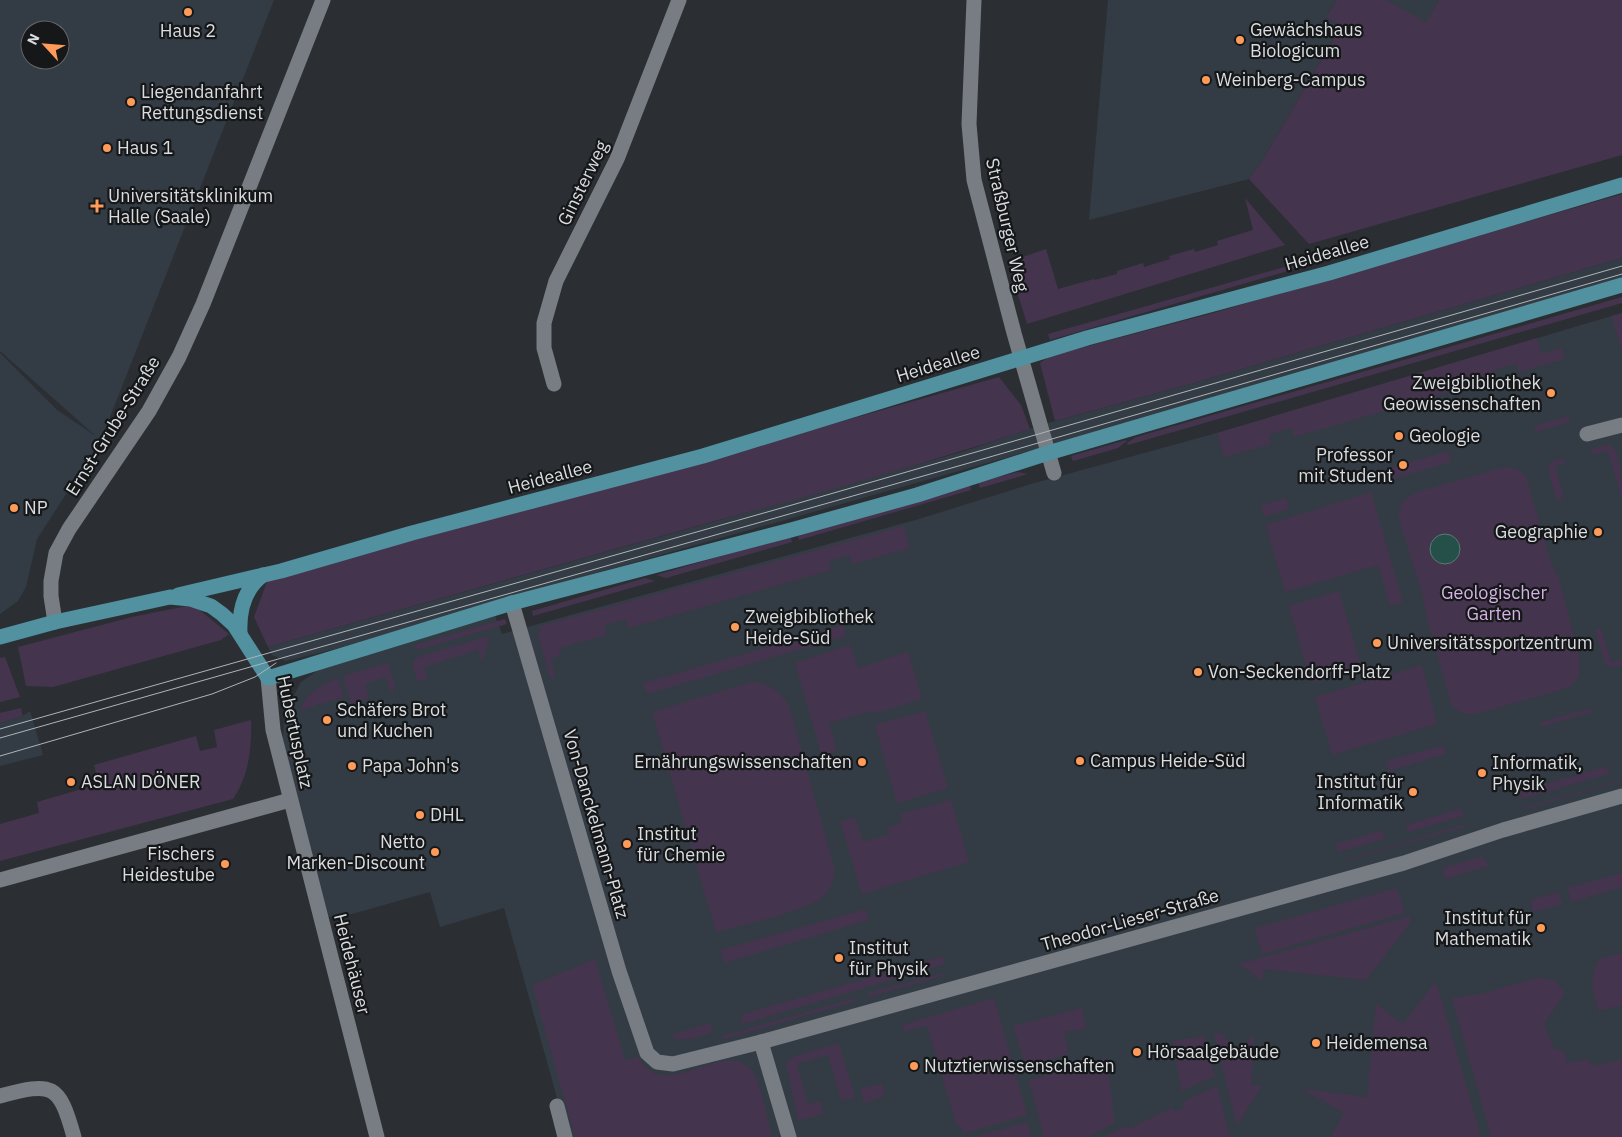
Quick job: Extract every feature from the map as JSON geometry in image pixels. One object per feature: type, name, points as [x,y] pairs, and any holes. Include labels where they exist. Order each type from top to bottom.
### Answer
[{"type":"main road","name":"Heideallee","points":[[170,597],[263,574],[704,456],[1087,338],[1329,273],[1622,185]]},
{"type":"main road","points":[[268,678],[512,603],[974,478],[1048,453],[1622,285]]},
{"type":"main road","points":[[240,633],[240,610],[246,595],[256,580],[263,574]]},
{"type":"main road","name":"Hubertusplatz","points":[[0,637],[55,622],[170,597],[201,602],[222,614],[240,633],[268,678]]},
{"type":"street","name":"Ernst-Grube-Straße","points":[[55,622],[51,581],[56,554],[69,529],[144,419],[179,357],[202,304],[323,0]]},
{"type":"street","name":"Ginsterweg","points":[[554,384],[544,348],[544,323],[556,281],[617,159],[679,0]]},
{"type":"street","name":"Straßburger Weg","points":[[974,0],[969,124],[974,180],[1048,453]]},
{"type":"street","points":[[1587,434],[1622,425]]},
{"type":"street","points":[[1048,453],[1054,472]]},
{"type":"street","name":"Von-Danckelmann-Platz","points":[[512,603],[620,972],[647,1054]]},
{"type":"street","name":"Hubertusplatz","points":[[0,880],[290,800],[273,730],[268,678]]},
{"type":"street","name":"Theodor-Lieser-Straße","points":[[647,1054],[657,1062],[673,1064],[761,1042],[1404,863],[1492,833],[1622,796]]},
{"type":"street","name":"Heidehäuser","points":[[290,800],[377,1137]]},
{"type":"street","points":[[761,1042],[790,1137]]},
{"type":"street","points":[[0,1096],[28,1088],[44,1087],[59,1096],[67,1112],[74,1137]]},
{"type":"street","points":[[557,1106],[565,1137]]},
{"type":"shaded area","name":"Universitätsklinikum Halle (Saale)","points":[[0,0],[274,0],[101,440],[37,539],[26,587],[18,601],[0,614],[0,353],[57,410],[97,437],[0,351]]},
{"type":"shaded area","name":"Weinberg-Campus","points":[[1108,0],[1337,0],[1326,17],[1341,27],[1262,161],[1249,179],[1089,220]]},
{"type":"shaded area","points":[[1386,0],[1439,0],[1426,23]]},
{"type":"shaded area","points":[[1622,258],[1622,280],[1047,446],[335,649],[286,661],[272,655],[268,647],[965,451],[1041,425],[1194,383]]},
{"type":"shaded area","name":"Campus Heide-Süd","points":[[1622,313],[1622,1137],[568,1137],[504,908],[440,927],[430,892],[352,914],[320,918],[290,800],[283,738],[285,712],[301,682],[320,669],[494,613],[502,634],[919,519],[1031,484],[1217,433]]},
{"type":"shaded area","points":[[1445,534],[1451,535],[1459,543],[1459,555],[1451,563],[1445,564],[1439,563],[1431,555],[1430,549],[1431,543],[1439,535]]},
{"type":"shaded area","points":[[30,711],[43,755],[0,766],[0,723],[23,716]]},
{"type":"green space","points":[[1337,0],[1386,0],[1426,22],[1439,0],[1622,0],[1622,155],[1309,244],[1249,179],[1262,161],[1341,27],[1326,17]]},
{"type":"green space","points":[[1622,194],[1622,258],[1194,383],[1055,421],[1040,363],[1050,356],[1213,313]]},
{"type":"green space","points":[[1245,198],[1285,245],[1027,324],[1008,262],[1046,249],[1058,289],[1117,274],[1117,271],[1143,263],[1144,267],[1170,259],[1169,256],[1194,249],[1195,252],[1218,245],[1217,241],[1253,230]]},
{"type":"green space","points":[[1302,262],[1305,266],[1050,340],[1048,334]]},
{"type":"green space","points":[[1622,297],[1622,303],[1128,445],[1127,443],[1136,437]]},
{"type":"green space","points":[[1622,313],[1622,350],[1611,316]]},
{"type":"green space","points":[[1537,338],[1542,354],[1562,348],[1565,359],[1519,372],[1516,364],[1493,370],[1495,379],[1294,437],[1292,428],[1269,435],[1271,444],[1224,457],[1217,433]]},
{"type":"green space","points":[[999,377],[1021,405],[1030,429],[794,500],[268,647],[254,617],[268,579],[571,498]]},
{"type":"green space","points":[[1568,416],[1570,422],[1536,432],[1534,426]]},
{"type":"green space","points":[[1126,440],[1118,448],[1073,461],[1071,456]]},
{"type":"green space","points":[[1609,444],[1617,454],[1619,461],[1622,500],[1608,451],[1593,455],[1591,449]]},
{"type":"green space","points":[[1448,451],[1451,462],[1375,484],[1372,473]]},
{"type":"green space","points":[[1563,458],[1565,463],[1555,466],[1564,497],[1556,500],[1548,469],[1550,462]]},
{"type":"green space","name":"Geologischer Garten","points":[[1504,467],[1517,469],[1526,476],[1551,563],[1559,580],[1578,651],[1580,669],[1578,678],[1572,685],[1564,689],[1475,714],[1466,714],[1452,706],[1426,615],[1424,600],[1398,516],[1402,503],[1414,493]]},
{"type":"green space","points":[[1018,472],[1028,474],[980,488],[978,482]]},
{"type":"green space","points":[[970,485],[971,490],[799,540],[797,534]]},
{"type":"green space","points":[[1371,492],[1403,602],[1390,606],[1378,565],[1285,592],[1266,525]]},
{"type":"green space","points":[[1286,498],[1289,509],[1264,517],[1261,505]]},
{"type":"green space","points":[[904,526],[910,548],[853,564],[850,555],[829,561],[831,570],[629,628],[626,619],[604,625],[607,635],[559,648],[561,655],[551,659],[555,677],[550,678],[537,632],[542,631],[540,626]]},
{"type":"green space","points":[[790,536],[792,542],[666,578],[656,575]]},
{"type":"green space","points":[[645,578],[655,581],[533,616],[532,611]]},
{"type":"green space","points":[[1339,591],[1362,669],[1311,683],[1289,606]]},
{"type":"green space","points":[[187,606],[197,608],[229,634],[221,640],[53,687],[26,686],[18,647],[132,617]]},
{"type":"green space","points":[[505,619],[507,624],[417,650],[415,645]]},
{"type":"green space","points":[[843,625],[846,636],[647,694],[643,683]]},
{"type":"green space","points":[[1601,629],[1611,662],[1622,659],[1622,665],[1610,667],[1605,663],[1595,630]]},
{"type":"green space","points":[[490,636],[482,662],[478,650],[424,667],[427,679],[418,682],[412,665],[417,657]]},
{"type":"green space","points":[[850,645],[858,668],[908,652],[922,699],[872,714],[870,711],[829,723],[837,751],[822,756],[795,663]]},
{"type":"green space","points":[[5,657],[20,697],[0,702],[0,658]]},
{"type":"green space","points":[[388,663],[396,689],[390,691],[386,677],[365,684],[369,698],[351,704],[343,676]]},
{"type":"green space","points":[[1422,665],[1437,724],[1332,755],[1315,697]]},
{"type":"green space","points":[[338,678],[344,697],[300,710],[306,698],[315,690]]},
{"type":"green space","points":[[752,682],[758,682],[774,689],[789,706],[835,870],[829,889],[817,901],[791,912],[716,932],[652,712]]},
{"type":"green space","points":[[21,708],[23,716],[0,723],[0,713]]},
{"type":"green space","points":[[1591,708],[1592,712],[1541,727],[1540,722]]},
{"type":"green space","points":[[925,711],[948,788],[897,803],[875,725]]},
{"type":"green space","points":[[251,720],[251,740],[246,771],[233,799],[0,861],[0,824],[39,813],[37,802],[99,784],[94,765],[196,736],[200,751],[217,747],[214,730]]},
{"type":"green space","points":[[1444,745],[1446,754],[1389,771],[1386,761]]},
{"type":"green space","points":[[1607,766],[1609,774],[1522,799],[1519,792]]},
{"type":"green space","points":[[1622,781],[1525,809],[1525,807]]},
{"type":"green space","points":[[951,800],[969,862],[862,894],[840,821],[855,817],[863,842],[890,834],[887,827],[902,823],[900,814]]},
{"type":"green space","points":[[1461,808],[1464,816],[1408,832],[1406,825]]},
{"type":"green space","points":[[1467,824],[1468,826],[1345,859]]},
{"type":"green space","points":[[1382,830],[1385,839],[1338,852],[1336,844]]},
{"type":"green space","points":[[1482,856],[1489,866],[1445,879],[1443,868]]},
{"type":"green space","points":[[1622,873],[1622,887],[1572,902],[1567,888]]},
{"type":"green space","points":[[1397,888],[1405,913],[1262,954],[1255,928]]},
{"type":"green space","points":[[1558,892],[1563,904],[1534,912],[1530,900]]},
{"type":"green space","points":[[866,909],[869,920],[724,963],[720,950]]},
{"type":"green space","points":[[1410,916],[1410,923],[1366,980],[1264,969],[1262,981],[1239,964]]},
{"type":"green space","points":[[1622,953],[1622,1005],[1598,1011],[1593,991],[1593,978],[1596,966],[1600,959]]},
{"type":"green space","points":[[943,956],[945,964],[743,1024],[741,1015]]},
{"type":"green space","points":[[595,959],[625,1060],[637,1057],[651,1071],[657,1074],[669,1075],[722,1061],[734,1061],[745,1065],[754,1074],[760,1087],[772,1137],[575,1137],[532,985]]},
{"type":"green space","points":[[939,974],[946,975],[869,997],[868,993]]},
{"type":"green space","points":[[1539,977],[1555,981],[1565,993],[1544,1024],[1554,1049],[1564,1051],[1567,1063],[1586,1059],[1595,1066],[1622,1059],[1622,1137],[1491,1137],[1452,998],[1481,994]]},
{"type":"green space","points":[[1436,981],[1481,1137],[1331,1137],[1344,1113],[1302,1089],[1367,1097],[1376,1004],[1403,1024]]},
{"type":"green space","points":[[856,998],[857,1001],[724,1039],[723,1036]]},
{"type":"green space","points":[[994,998],[1027,1115],[963,1134],[961,1126],[957,1127],[927,1026],[904,1032],[902,1025]]},
{"type":"green space","points":[[1082,1008],[1086,1029],[1064,1032],[1069,1054],[1026,1066],[1013,1026]]},
{"type":"green space","points":[[710,1023],[713,1032],[685,1040],[670,1035]]},
{"type":"green space","points":[[1219,1032],[1239,1051],[1255,1034],[1251,1085],[1262,1086],[1237,1125],[1214,1035]]},
{"type":"green space","points":[[1204,1036],[1215,1076],[1181,1091],[1173,1041]]},
{"type":"green space","points":[[839,1043],[855,1097],[841,1101],[828,1055],[797,1064],[808,1104],[820,1101],[824,1114],[798,1121],[786,1063],[795,1056]]},
{"type":"green space","points":[[1106,1058],[1115,1123],[1088,1137],[1044,1137],[1029,1080]]},
{"type":"green space","points":[[882,1083],[885,1096],[864,1103],[860,1089]]},
{"type":"green space","points":[[1217,1086],[1230,1137],[1103,1137],[1126,1126],[1128,1129],[1172,1108],[1175,1112],[1184,1107],[1183,1102]]},
{"type":"green space","points":[[1027,1122],[1031,1137],[974,1137]]},
{"type":"tram line","points":[[0,729],[785,507],[1622,266]]},
{"type":"tram line","points":[[0,738],[969,463],[1622,274]]},
{"type":"tram line","points":[[0,756],[212,694],[255,677],[276,663]]},
{"type":"place","name":"Haus 2","points":[[188,12]]},
{"type":"place","name":"Gewächshaus Biologicum","points":[[1240,40]]},
{"type":"place","name":"Weinberg-Campus","points":[[1206,80]]},
{"type":"place","name":"Liegendanfahrt Rettungsdienst","points":[[131,102]]},
{"type":"place","name":"Haus 1","points":[[107,148]]},
{"type":"place","name":"Universitätsklinikum Halle (Saale)","points":[[97,206]]},
{"type":"place","name":"Zweigbibliothek Geowissenschaften","points":[[1551,393]]},
{"type":"place","name":"Geologie","points":[[1399,436]]},
{"type":"place","name":"Professor mit Student","points":[[1403,465]]},
{"type":"place","name":"NP","points":[[14,508]]},
{"type":"place","name":"Geographie","points":[[1598,532]]},
{"type":"place","name":"Zweigbibliothek Heide-Süd","points":[[735,627]]},
{"type":"place","name":"Universitätssportzentrum","points":[[1377,643]]},
{"type":"place","name":"Von-Seckendorff-Platz","points":[[1198,672]]},
{"type":"place","name":"Schäfers Brot und Kuchen","points":[[327,720]]},
{"type":"place","name":"Campus Heide-Süd","points":[[1080,761]]},
{"type":"place","name":"Ernährungswissenschaften","points":[[862,762]]},
{"type":"place","name":"Papa John's","points":[[352,766]]},
{"type":"place","name":"Informatik, Physik","points":[[1482,773]]},
{"type":"place","name":"ASLAN DÖNER","points":[[71,782]]},
{"type":"place","name":"Institut für Informatik","points":[[1413,792]]},
{"type":"place","name":"DHL","points":[[420,815]]},
{"type":"place","name":"Institut für Chemie","points":[[627,844]]},
{"type":"place","name":"Netto Marken-Discount","points":[[435,852]]},
{"type":"place","name":"Fischers Heidestube","points":[[225,864]]},
{"type":"place","name":"Institut für Mathematik","points":[[1541,928]]},
{"type":"place","name":"Institut für Physik","points":[[839,958]]},
{"type":"place","name":"Heidemensa","points":[[1316,1043]]},
{"type":"place","name":"Hörsaalgebäude","points":[[1137,1052]]},
{"type":"place","name":"Nutztierwissenschaften","points":[[914,1066]]}]
